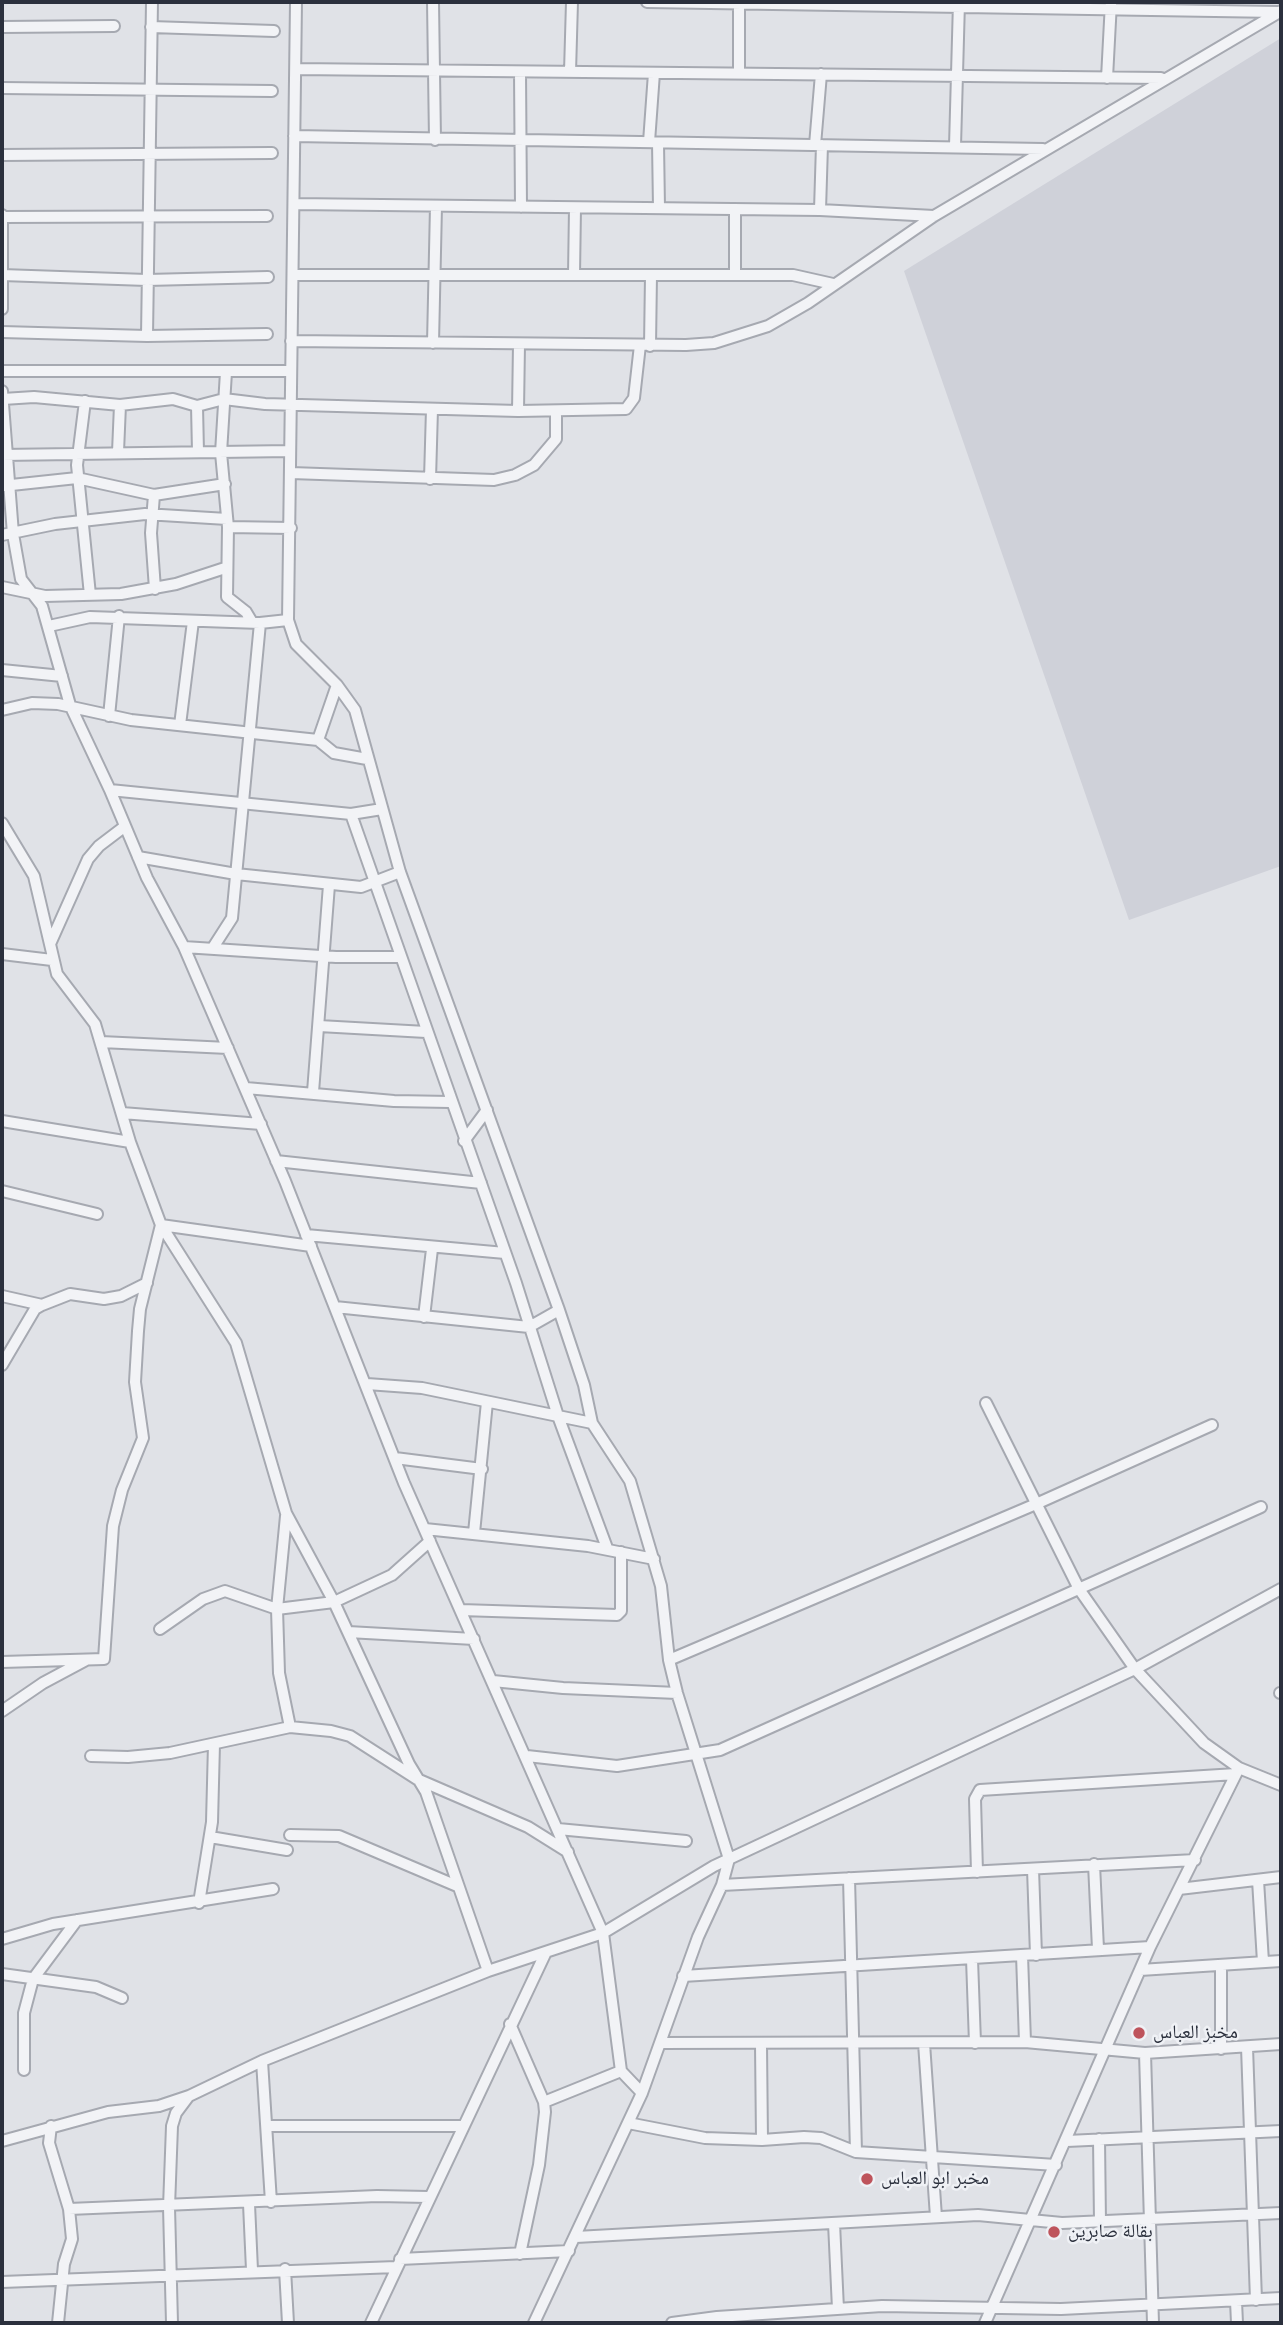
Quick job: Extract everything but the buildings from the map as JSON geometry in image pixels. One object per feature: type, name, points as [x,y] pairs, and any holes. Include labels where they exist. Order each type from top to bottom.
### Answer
[{"type":"street","points":[[148,335],[147,152],[152,2]]},
{"type":"street","points":[[296,2],[288,620],[296,644],[337,685],[355,710],[400,872],[559,1310],[584,1385],[592,1423],[630,1481],[661,1586],[669,1660],[677,1693],[729,1859],[722,1885],[683,1976],[642,2093],[534,2323]]},
{"type":"street","points":[[433,2],[435,140]]},
{"type":"street","points":[[570,72],[572,2]]},
{"type":"street","points":[[647,2],[1111,4],[1281,12]]},
{"type":"street","points":[[739,2],[739,73]]},
{"type":"street","points":[[1107,78],[1111,4]]},
{"type":"street","points":[[955,146],[959,5]]},
{"type":"street","points":[[291,341],[645,346],[714,343],[768,326],[799,309],[934,216],[1164,78],[1281,12]]},
{"type":"street","points":[[2,27],[114,26]]},
{"type":"street","points":[[151,27],[274,31]]},
{"type":"street","points":[[296,69],[1164,78]]},
{"type":"street","points":[[520,72],[521,207]]},
{"type":"street","points":[[654,73],[653,143],[659,208]]},
{"type":"street","points":[[820,210],[818,145],[821,74]]},
{"type":"street","points":[[2,88],[272,91]]},
{"type":"street","points":[[294,136],[1044,149]]},
{"type":"street","points":[[2,155],[272,153]]},
{"type":"street","points":[[293,204],[820,210],[934,216]]},
{"type":"street","points":[[433,343],[436,206]]},
{"type":"street","points":[[574,275],[575,208]]},
{"type":"street","points":[[735,209],[735,275]]},
{"type":"street","points":[[2,309],[2,216],[267,216]]},
{"type":"street","points":[[3,275],[147,280],[268,277]]},
{"type":"street","points":[[293,275],[804,276],[833,284]]},
{"type":"street","points":[[642,2093],[621,2071],[603,1933],[430,1541],[246,1088],[184,947],[124,828],[110,790],[70,705],[50,626],[42,606],[21,579],[7,534],[2,395],[120,405],[173,399],[197,406],[224,399],[291,405],[432,409],[626,409],[634,398],[645,346],[651,275]]},
{"type":"street","points":[[2,331],[148,335],[267,334]]},
{"type":"street","points":[[518,411],[519,344]]},
{"type":"street","points":[[2,371],[290,371]]},
{"type":"street","points":[[226,372],[221,453],[228,523],[225,569],[227,597],[256,622]]},
{"type":"street","points":[[85,401],[77,478],[90,595]]},
{"type":"street","points":[[118,452],[120,405]]},
{"type":"street","points":[[197,406],[198,452]]},
{"type":"street","points":[[430,479],[432,409]]},
{"type":"street","points":[[291,474],[494,480],[515,475],[534,465],[556,439],[556,411]]},
{"type":"street","points":[[4,455],[290,451]]},
{"type":"street","points":[[5,485],[77,478],[154,495],[225,484]]},
{"type":"street","points":[[154,495],[152,513],[155,589]]},
{"type":"street","points":[[7,534],[152,513],[290,528]]},
{"type":"street","points":[[2,587],[45,596],[90,595],[155,589],[225,569]]},
{"type":"street","points":[[50,626],[80,618],[119,616],[193,621],[288,620]]},
{"type":"street","points":[[109,716],[119,616]]},
{"type":"street","points":[[180,725],[193,621]]},
{"type":"street","points":[[215,946],[232,918],[256,622]]},
{"type":"street","points":[[2,670],[62,676]]},
{"type":"street","points":[[318,740],[337,685]]},
{"type":"street","points":[[2,710],[32,703],[70,705],[109,716],[318,740],[334,753],[367,759]]},
{"type":"street","points":[[110,790],[351,814],[382,809]]},
{"type":"street","points":[[351,814],[373,885],[481,1183],[558,1416],[607,1548]]},
{"type":"street","points":[[2,823],[34,876],[52,960],[66,989],[87,1010],[101,1042],[130,1142],[161,1225],[236,1343],[286,1513],[334,1602],[433,1810],[488,1972]]},
{"type":"street","points":[[50,944],[88,859],[99,846],[124,828]]},
{"type":"street","points":[[138,857],[236,874],[329,885],[373,885],[400,872]]},
{"type":"street","points":[[313,1092],[329,885]]},
{"type":"street","points":[[184,947],[215,946],[325,956],[401,957]]},
{"type":"street","points":[[2,954],[52,960]]},
{"type":"street","points":[[319,1026],[426,1032]]},
{"type":"street","points":[[101,1042],[228,1048]]},
{"type":"street","points":[[246,1088],[394,1101],[450,1102]]},
{"type":"street","points":[[464,1141],[487,1110]]},
{"type":"street","points":[[122,1113],[261,1124]]},
{"type":"street","points":[[2,1121],[130,1142]]},
{"type":"street","points":[[276,1161],[481,1183]]},
{"type":"street","points":[[2,1191],[97,1214]]},
{"type":"street","points":[[161,1225],[308,1241],[505,1253]]},
{"type":"street","points":[[2,1662],[47,1658],[104,1659],[113,1526],[122,1490],[144,1438],[135,1382],[140,1309],[161,1225]]},
{"type":"street","points":[[424,1317],[432,1248]]},
{"type":"street","points":[[2,1365],[35,1309],[42,1305],[70,1294],[104,1298],[121,1296],[147,1283]]},
{"type":"street","points":[[2,1296],[42,1305]]},
{"type":"street","points":[[335,1307],[529,1327],[559,1310]]},
{"type":"street","points":[[367,1384],[422,1388],[592,1423]]},
{"type":"street","points":[[474,1533],[487,1402]]},
{"type":"street","points":[[986,1404],[1079,1589],[1136,1669],[1204,1742],[1237,1771],[1281,1786]]},
{"type":"street","points":[[669,1660],[1036,1504],[1212,1425]]},
{"type":"street","points":[[395,1458],[482,1469]]},
{"type":"street","points":[[527,1756],[617,1766],[720,1750],[1261,1507]]},
{"type":"street","points":[[286,1513],[277,1609],[279,1673],[290,1727]]},
{"type":"street","points":[[425,1529],[607,1548],[654,1559]]},
{"type":"street","points":[[160,1629],[203,1599],[225,1591],[277,1609],[334,1602],[392,1574],[430,1541]]},
{"type":"street","points":[[461,1610],[617,1615],[621,1611],[621,1552]]},
{"type":"street","points":[[2,2141],[108,2112],[159,2106],[189,2096],[262,2061],[488,1972],[603,1933],[729,1859],[1136,1669],[1281,1589]]},
{"type":"street","points":[[348,1632],[474,1639]]},
{"type":"street","points":[[2,1711],[43,1683],[86,1660]]},
{"type":"street","points":[[493,1681],[563,1688],[677,1693]]},
{"type":"street","points":[[91,1756],[128,1757],[214,1744],[290,1727],[314,1728],[350,1736],[417,1779],[495,1811],[568,1852]]},
{"type":"street","points":[[199,1903],[210,1837],[214,1744]]},
{"type":"street","points":[[985,2323],[1150,1947],[1237,1771]]},
{"type":"street","points":[[977,1871],[975,1799],[980,1790],[1237,1771]]},
{"type":"street","points":[[558,1829],[686,1841]]},
{"type":"street","points":[[290,1835],[339,1836],[457,1886]]},
{"type":"street","points":[[210,1837],[287,1850]]},
{"type":"street","points":[[722,1885],[1195,1860]]},
{"type":"street","points":[[1094,1864],[1098,1949]]},
{"type":"street","points":[[1033,1869],[1036,1955]]},
{"type":"street","points":[[1179,1889],[1281,1877]]},
{"type":"street","points":[[849,1878],[851,2043],[856,2152]]},
{"type":"street","points":[[1258,1880],[1263,1962]]},
{"type":"street","points":[[2,1939],[77,1920],[199,1903],[273,1889]]},
{"type":"street","points":[[24,2070],[24,2013],[33,1979],[77,1920]]},
{"type":"street","points":[[683,1976],[1150,1947]]},
{"type":"street","points":[[371,2323],[461,2126],[546,1952]]},
{"type":"street","points":[[1022,1955],[1025,2042]]},
{"type":"street","points":[[972,1959],[975,2043]]},
{"type":"street","points":[[1140,1970],[1281,1961]]},
{"type":"street","points":[[1221,1965],[1221,2049]]},
{"type":"street","points":[[2,1974],[96,1987],[122,1998]]},
{"type":"street","points":[[510,2024],[544,2102],[539,2165],[520,2254]]},
{"type":"street","points":[[660,2043],[761,2045],[1025,2042],[1145,2053],[1281,2044]]},
{"type":"street","points":[[925,2043],[936,2217]]},
{"type":"street","points":[[761,2045],[762,2140]]},
{"type":"street","points":[[1247,2047],[1256,2300]]},
{"type":"street","points":[[1145,2053],[1153,2323]]},
{"type":"street","points":[[262,2061],[271,2202]]},
{"type":"street","points":[[544,2102],[612,2077],[621,2071]]},
{"type":"street","points":[[173,2323],[169,2207],[172,2126],[176,2113],[189,2096]]},
{"type":"street","points":[[628,2123],[705,2138],[821,2138],[856,2152],[1056,2165]]},
{"type":"street","points":[[51,2126],[48,2143],[69,2209],[72,2239],[62,2280],[58,2323]]},
{"type":"street","points":[[268,2126],[461,2126]]},
{"type":"street","points":[[1067,2141],[1281,2131]]},
{"type":"street","points":[[1099,2139],[1100,2222]]},
{"type":"street","points":[[69,2209],[249,2204],[377,2196],[428,2197]]},
{"type":"street","points":[[249,2204],[252,2270]]},
{"type":"street","points":[[576,2237],[978,2215],[1062,2224],[1281,2213]]},
{"type":"street","points":[[834,2222],[838,2309]]},
{"type":"street","points":[[2,2282],[170,2277],[252,2270],[332,2271],[398,2263],[569,2251]]},
{"type":"street","points":[[285,2269],[288,2323]]},
{"type":"street","points":[[672,2323],[803,2311],[932,2305],[1061,2309],[1281,2298]]},
{"type":"street","points":[[1236,2301],[1237,2323]]},
{"type":"street","points":[[803,2311],[803,2323]]},
{"type":"shaded area","points":[[1281,38],[1281,866],[1129,920],[904,271]]},
{"type":"place","name":"مخبز العباس","points":[[1139,2033]]},
{"type":"place","name":"مخبر ابو العباس","points":[[867,2179]]},
{"type":"place","name":"بقالة صابرين","points":[[1054,2232]]}]
